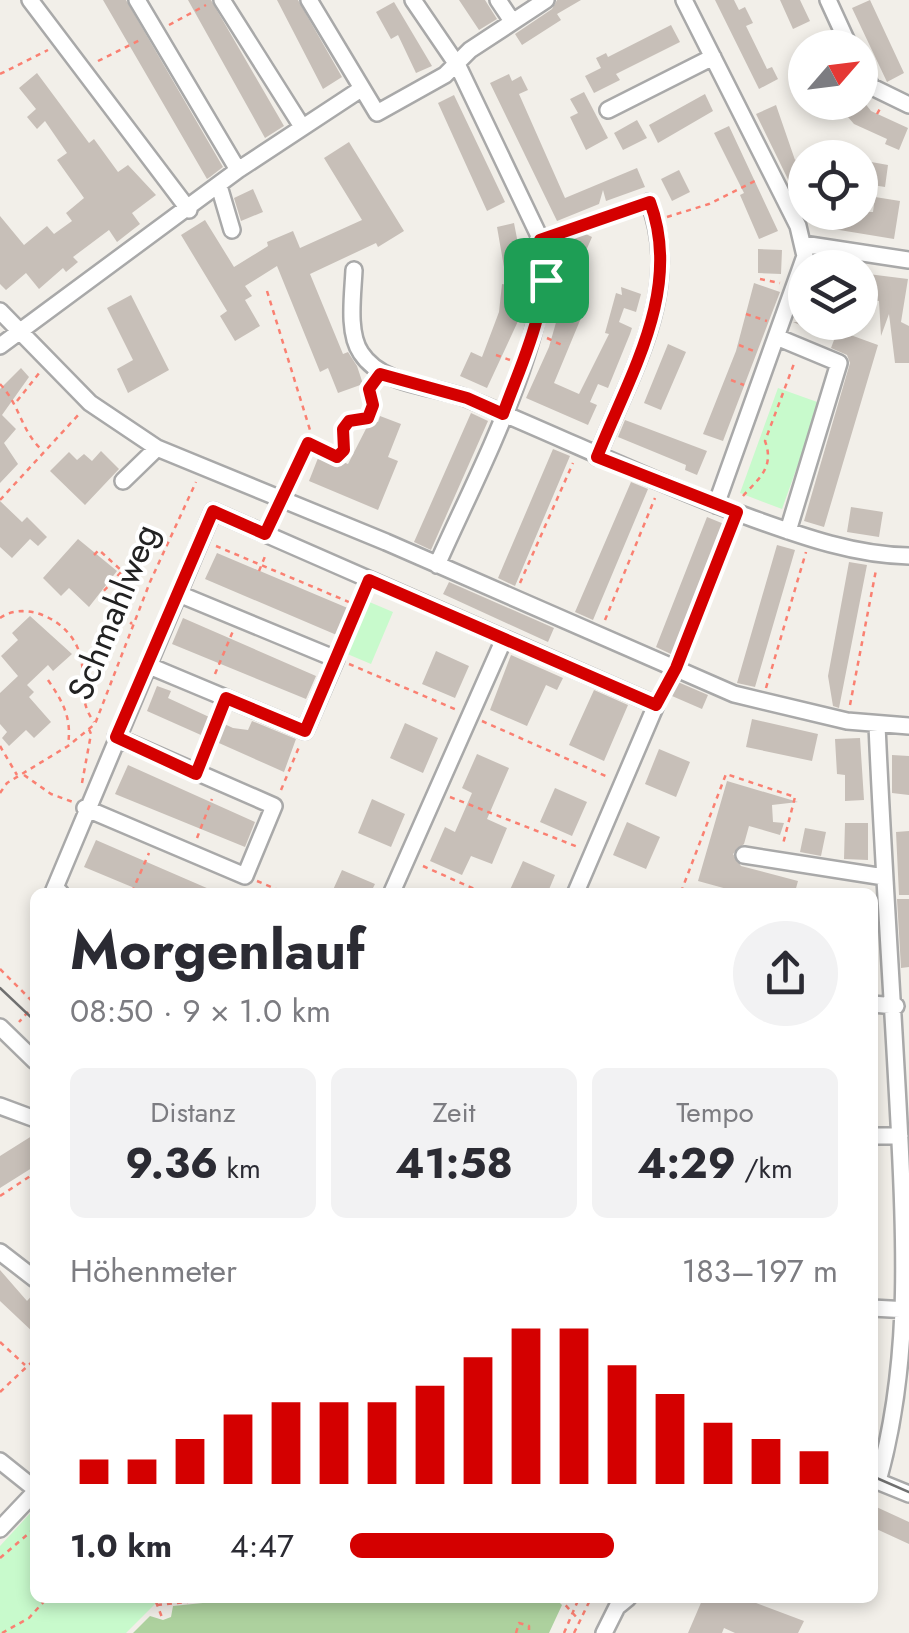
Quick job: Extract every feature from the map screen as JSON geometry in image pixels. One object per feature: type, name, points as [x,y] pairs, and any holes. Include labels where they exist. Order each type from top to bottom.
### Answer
[{"type":"street","points":[[30,0],[79,71],[188,210]]},
{"type":"street","points":[[137,0],[238,170]]},
{"type":"street","points":[[220,0],[301,125]]},
{"type":"street","points":[[308,0],[377,113],[458,66],[470,50],[546,0]]},
{"type":"street","points":[[412,0],[458,66],[540,240],[546,268],[532,332],[503,414],[437,565]]},
{"type":"street","points":[[498,0],[512,21]]},
{"type":"street","points":[[684,0],[804,244],[802,270],[716,505]]},
{"type":"street","points":[[828,0],[842,30]]},
{"type":"street","points":[[608,110],[714,58]]},
{"type":"street","points":[[0,346],[301,125],[362,89]]},
{"type":"street","points":[[878,90],[909,104]]},
{"type":"street","points":[[219,186],[232,230]]},
{"type":"street","points":[[597,457],[654,314],[663,248],[650,202]]},
{"type":"street","points":[[804,244],[909,260]]},
{"type":"street","points":[[354,270],[352,311],[358,351],[380,374],[503,414],[661,485],[788,531],[878,556],[909,556]]},
{"type":"street","points":[[0,310],[47,363],[90,403],[157,448],[280,496],[761,704],[847,721],[909,726]]},
{"type":"street","points":[[781,332],[801,347],[839,362],[788,531]]},
{"type":"street","points":[[123,481],[157,448]]},
{"type":"street","points":[[55,888],[85,808],[213,511],[656,705],[578,888]]},
{"type":"street","points":[[147,666],[305,731],[343,662],[179,594]]},
{"type":"street","points":[[394,888],[504,639]]},
{"type":"street","points":[[877,724],[884,877],[896,1006],[909,1310],[904,1379],[878,1470]]},
{"type":"street","points":[[85,808],[244,876],[274,806],[116,737]]},
{"type":"street","points":[[744,854],[884,877]]},
{"type":"street","points":[[878,1004],[896,1006]]},
{"type":"street","points":[[4,1030],[30,1057]]},
{"type":"street","points":[[0,1106],[29,1116]]},
{"type":"street","points":[[878,1136],[900,1136]]},
{"type":"street","points":[[0,1252],[30,1274]]},
{"type":"street","points":[[878,1308],[909,1310]]},
{"type":"street","points":[[0,1461],[30,1487]]},
{"type":"street","points":[[878,1481],[909,1494]]},
{"type":"street","points":[[0,1529],[30,1496]]},
{"type":"street","points":[[604,1633],[622,1603]]},
{"type":"path","points":[[79,71],[220,0]]},
{"type":"path","points":[[0,74],[60,44]]},
{"type":"path","points":[[656,220],[709,204],[771,172]]},
{"type":"path","points":[[540,240],[650,202]]},
{"type":"path","points":[[546,268],[576,272]]},
{"type":"path","points":[[267,291],[289,370],[307,412],[308,443],[302,463],[280,496]]},
{"type":"path","points":[[746,314],[781,332]]},
{"type":"path","points":[[532,332],[564,346]]},
{"type":"path","points":[[676,668],[745,492],[762,478],[769,452],[765,441],[801,347]]},
{"type":"path","points":[[16,402],[47,363]]},
{"type":"path","points":[[308,443],[337,457],[344,450],[343,429],[349,421],[368,418],[373,405],[369,389],[380,374]]},
{"type":"path","points":[[0,384],[16,402],[28,438],[43,452]]},
{"type":"path","points":[[0,500],[90,403]]},
{"type":"path","points":[[513,598],[579,449]]},
{"type":"path","name":"Schmahlweg","points":[[0,793],[95,724],[203,467]]},
{"type":"path","points":[[598,636],[661,485]]},
{"type":"path","points":[[260,568],[273,537]]},
{"type":"path","points":[[761,704],[810,538]]},
{"type":"path","points":[[202,539],[260,568],[358,606]]},
{"type":"path","points":[[94,555],[99,550],[122,571],[100,594],[133,626]]},
{"type":"path","points":[[847,721],[878,556]]},
{"type":"path","points":[[369,580],[343,662],[622,784]]},
{"type":"path","points":[[0,618],[14,608],[30,609],[60,626],[80,653],[80,687],[85,710],[95,724]]},
{"type":"path","points":[[208,692],[238,619]]},
{"type":"path","points":[[48,680],[64,703],[70,728],[68,746]]},
{"type":"path","points":[[196,774],[226,698]]},
{"type":"path","points":[[81,786],[91,734],[88,726]]},
{"type":"path","points":[[274,806],[305,731]]},
{"type":"path","points":[[0,746],[20,775],[85,808]]},
{"type":"path","points":[[683,888],[726,774],[795,797],[780,860]]},
{"type":"path","points":[[191,853],[219,783]]},
{"type":"path","points":[[437,791],[593,854]]},
{"type":"path","points":[[134,888],[156,838]]},
{"type":"path","points":[[407,858],[472,888]]},
{"type":"path","points":[[260,882],[274,888]]},
{"type":"path","points":[[0,969],[30,999]]},
{"type":"path","points":[[4,1030],[30,1008]]},
{"type":"path","points":[[0,1196],[30,1177]]},
{"type":"path","points":[[0,1342],[26,1366]]},
{"type":"path","points":[[0,1392],[30,1363]]},
{"type":"path","points":[[0,1558],[30,1532]]},
{"type":"path","points":[[2,1633],[29,1618],[42,1603]]},
{"type":"path","points":[[157,1603],[163,1620]]},
{"type":"path","points":[[564,1603],[580,1621]]},
{"type":"path","points":[[564,1633],[577,1603]]},
{"type":"path","points":[[574,1633],[589,1603]]},
{"type":"path","points":[[516,1633],[520,1622],[529,1626],[529,1633]]},
{"type":"green space","points":[[778,388],[820,403],[782,509],[740,493]]},
{"type":"green space","points":[[367,601],[393,612],[371,664],[345,653]]},
{"type":"green space","points":[[30,1513],[30,1603],[156,1603],[126,1633],[0,1633],[0,1546]]},
{"type":"green space","points":[[562,1605],[549,1633],[133,1633],[150,1616],[163,1620],[171,1617],[173,1606]]},
{"type":"building","points":[[103,0],[126,0],[223,167],[207,179]]},
{"type":"building","points":[[188,0],[211,0],[284,126],[265,138]]},
{"type":"building","points":[[277,0],[298,0],[342,77],[323,89]]},
{"type":"building","points":[[459,0],[485,0],[497,19],[479,30]]},
{"type":"building","points":[[557,0],[581,0],[557,14],[561,20],[522,45],[515,34],[552,9]]},
{"type":"building","points":[[715,0],[734,0],[739,10],[745,7],[753,23],[746,26],[767,69],[772,67],[778,79],[759,89]]},
{"type":"building","points":[[780,0],[800,0],[810,21],[793,29]]},
{"type":"building","points":[[870,0],[904,73],[887,82],[878,63],[878,30],[862,30],[852,8]]},
{"type":"building","points":[[394,2],[432,66],[416,73],[398,35],[391,39],[376,12]]},
{"type":"building","points":[[671,25],[680,42],[616,74],[620,80],[594,93],[585,76],[601,68],[596,58],[606,53],[608,57]]},
{"type":"building","points":[[37,73],[89,143],[94,139],[118,172],[128,165],[156,195],[132,213],[140,224],[117,242],[109,230],[73,257],[78,262],[66,272],[63,268],[39,289],[26,273],[6,290],[0,284],[0,216],[24,245],[47,226],[54,234],[72,221],[66,213],[84,198],[57,160],[67,153],[45,121],[37,129],[27,117],[36,109],[19,88]]},
{"type":"building","points":[[509,74],[512,81],[521,76],[528,90],[519,94],[565,198],[637,168],[645,187],[606,201],[603,190],[599,204],[557,221],[490,83]]},
{"type":"building","points":[[584,92],[608,138],[586,150],[570,117],[578,113],[570,99]]},
{"type":"building","points":[[705,94],[713,111],[658,143],[649,125]]},
{"type":"building","points":[[454,95],[505,202],[487,211],[438,103]]},
{"type":"building","points":[[776,105],[788,140],[788,179],[756,114]]},
{"type":"building","points":[[878,114],[908,128],[899,150],[885,144],[887,139],[851,120],[878,120]]},
{"type":"building","points":[[637,120],[647,138],[623,150],[614,133]]},
{"type":"building","points":[[729,126],[778,231],[759,239],[740,195],[744,193],[714,133]]},
{"type":"building","points":[[349,142],[404,231],[378,247],[376,243],[310,274],[343,354],[348,352],[363,384],[338,393],[328,368],[320,372],[277,266],[245,286],[252,296],[245,300],[260,326],[235,341],[220,316],[227,311],[181,235],[205,220],[234,267],[268,246],[267,242],[293,231],[300,248],[362,220],[324,158]]},
{"type":"building","points":[[878,163],[888,165],[885,187],[878,186]]},
{"type":"building","points":[[679,170],[690,192],[672,201],[661,179]]},
{"type":"building","points":[[253,189],[263,212],[241,221],[234,198]]},
{"type":"building","points":[[878,197],[900,201],[894,239],[839,230],[878,230]]},
{"type":"building","points":[[562,222],[592,237],[582,260],[576,262],[582,265],[582,282],[573,316],[581,318],[554,383],[579,394],[609,334],[605,333],[616,293],[622,295],[621,287],[641,294],[636,312],[624,308],[619,322],[632,328],[608,388],[598,384],[590,402],[597,405],[588,425],[526,398],[549,347],[563,298],[558,297],[566,263],[559,262]]},
{"type":"building","points":[[514,223],[522,264],[504,267],[497,227]]},
{"type":"building","points":[[758,249],[782,250],[781,274],[758,273]]},
{"type":"building","points":[[878,275],[908,279],[901,322],[909,326],[909,363],[895,363],[889,314],[881,336]]},
{"type":"building","points":[[754,283],[780,292],[723,441],[703,434],[736,351]]},
{"type":"building","points":[[502,284],[523,287],[519,319],[487,388],[460,376],[471,352],[482,357],[499,312]]},
{"type":"building","points":[[131,295],[169,370],[128,393],[117,369],[133,360],[107,308]]},
{"type":"building","points":[[834,340],[864,340],[878,345],[824,527],[804,521],[850,363],[847,355],[831,348]]},
{"type":"building","points":[[668,344],[686,352],[661,410],[644,403]]},
{"type":"building","points":[[21,368],[29,377],[2,415],[16,429],[4,443],[18,464],[0,483],[0,389]]},
{"type":"building","points":[[471,413],[488,421],[431,550],[414,542]]},
{"type":"building","points":[[380,416],[401,424],[388,457],[398,461],[378,510],[309,481],[320,453],[348,464],[371,419],[378,422]]},
{"type":"building","points":[[625,420],[707,451],[697,475],[685,470],[686,465],[618,437]]},
{"type":"building","points":[[553,449],[570,456],[515,586],[498,578]]},
{"type":"building","points":[[101,451],[119,469],[85,505],[50,471],[69,452],[77,460],[84,454],[92,461]]},
{"type":"building","points":[[631,482],[648,489],[593,620],[575,612]]},
{"type":"building","points":[[0,501],[22,522],[27,517],[47,537],[38,546],[30,539],[12,558],[0,547]]},
{"type":"building","points":[[851,507],[883,512],[879,537],[847,532]]},
{"type":"building","points":[[707,517],[724,524],[673,655],[656,647]]},
{"type":"building","points":[[78,539],[117,571],[89,607],[69,588],[61,596],[43,578]]},
{"type":"building","points":[[777,545],[795,550],[755,687],[737,683]]},
{"type":"building","points":[[217,553],[350,609],[339,636],[205,579]]},
{"type":"building","points":[[849,562],[867,565],[839,708],[833,706],[828,676]]},
{"type":"building","points":[[449,582],[554,628],[548,642],[443,594]]},
{"type":"building","points":[[30,616],[72,654],[53,671],[48,665],[27,685],[34,692],[29,697],[51,722],[34,738],[26,730],[9,746],[2,738],[7,732],[0,724],[0,693],[18,676],[1,656],[18,640],[12,633]]},
{"type":"building","points":[[183,618],[316,676],[306,699],[172,644]]},
{"type":"building","points":[[436,651],[469,666],[455,698],[422,684]]},
{"type":"building","points":[[511,655],[563,678],[557,690],[546,685],[527,726],[490,710]]},
{"type":"building","points":[[678,682],[708,695],[702,709],[672,696]]},
{"type":"building","points":[[157,686],[171,691],[168,698],[233,728],[248,730],[252,721],[296,739],[284,772],[147,711]]},
{"type":"building","points":[[594,690],[628,705],[604,761],[569,745]]},
{"type":"building","points":[[752,719],[818,734],[812,761],[746,747]]},
{"type":"building","points":[[405,723],[438,738],[423,773],[390,758]]},
{"type":"building","points":[[860,738],[864,800],[845,801],[845,775],[837,774],[835,739]]},
{"type":"building","points":[[659,749],[690,762],[676,797],[645,784]]},
{"type":"building","points":[[477,754],[509,768],[487,819],[507,828],[492,864],[471,856],[462,875],[430,861],[445,827],[455,832],[472,793],[462,788]]},
{"type":"building","points":[[892,755],[909,756],[909,795],[892,793]]},
{"type":"building","points":[[128,765],[255,822],[245,847],[115,794]]},
{"type":"building","points":[[727,781],[798,802],[772,805],[773,822],[784,823],[780,835],[749,826],[744,844],[733,854],[741,866],[798,881],[796,888],[723,888],[698,881]]},
{"type":"building","points":[[555,788],[587,802],[572,836],[540,822]]},
{"type":"building","points":[[372,799],[405,814],[391,847],[358,833]]},
{"type":"building","points":[[627,822],[660,837],[646,869],[613,855]]},
{"type":"building","points":[[845,823],[868,823],[868,860],[844,859]]},
{"type":"building","points":[[805,828],[826,832],[821,856],[800,852]]},
{"type":"building","points":[[909,831],[909,895],[899,895],[896,832]]},
{"type":"building","points":[[96,840],[207,888],[134,888],[84,867]]},
{"type":"building","points":[[523,861],[555,875],[550,888],[511,888]]},
{"type":"building","points":[[342,870],[375,884],[373,888],[334,888]]},
{"type":"building","points":[[897,899],[909,899],[909,967],[901,968]]},
{"type":"building","points":[[30,1137],[30,1169],[0,1188],[0,1156]]},
{"type":"building","points":[[0,1270],[27,1301],[30,1298],[30,1329],[0,1301]]},
{"type":"building","points":[[878,1508],[909,1522],[909,1544],[878,1530]]},
{"type":"building","points":[[701,1603],[756,1603],[804,1621],[798,1633],[735,1633],[724,1628],[722,1633],[688,1633]]},
{"type":"tram line","points":[[0,988],[30,1016]]},
{"type":"tram line","points":[[878,1479],[909,1492]]},
{"type":"route","points":[[650,202],[663,248],[662,280],[654,314],[597,457],[737,512],[676,668],[656,705],[369,580],[305,731],[226,698],[196,774],[116,737],[213,511],[265,534],[280,496],[302,463],[308,443],[337,457],[344,450],[343,429],[349,421],[368,418],[373,405],[369,389],[380,374],[467,398],[503,414],[546,280],[540,240],[650,202]]}]
